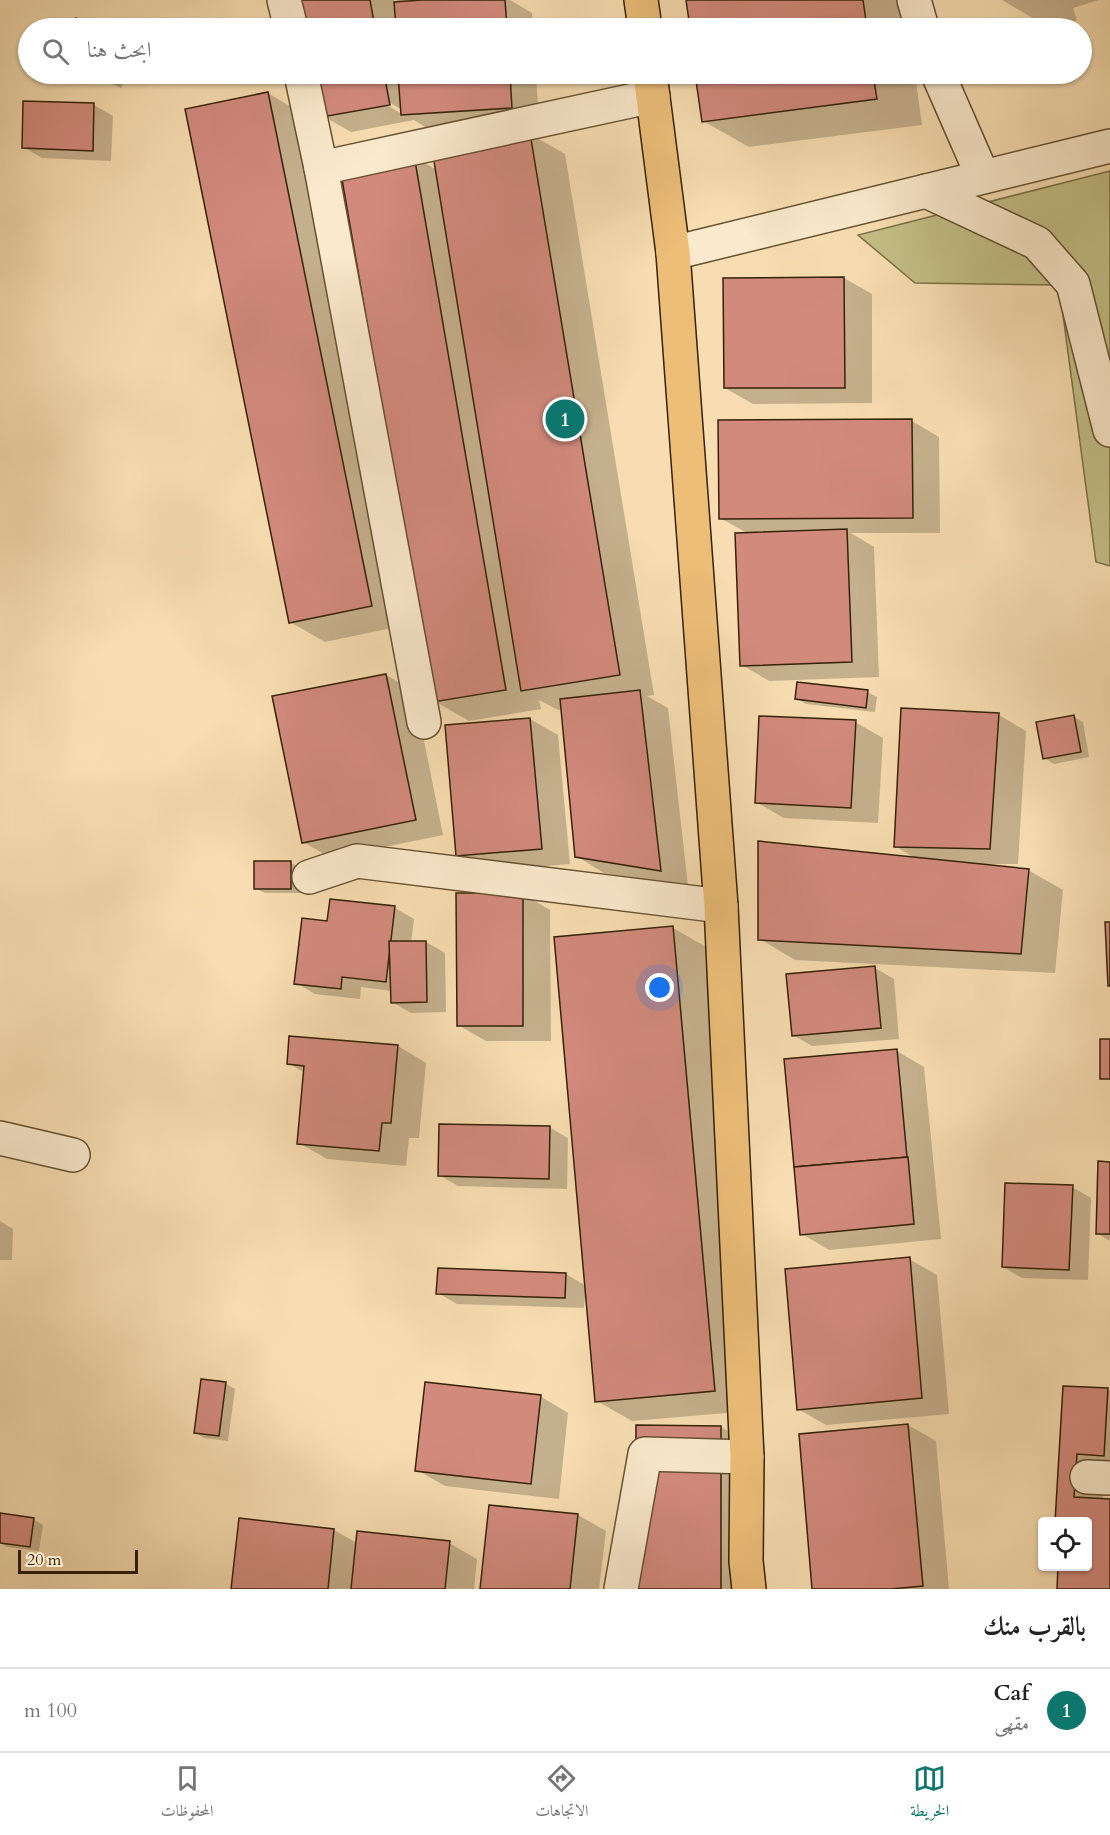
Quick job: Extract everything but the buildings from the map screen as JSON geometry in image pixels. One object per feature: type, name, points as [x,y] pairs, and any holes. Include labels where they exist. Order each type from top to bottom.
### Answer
[{"type":"main road","points":[[641,0],[644,18]]},
{"type":"main road","points":[[652,85],[673,254],[721,906],[747,1457],[746,1561],[749,1589]]},
{"type":"street","points":[[284,0],[288,18]]},
{"type":"street","points":[[914,0],[919,18]]},
{"type":"street","points":[[302,84],[321,168],[424,722]]},
{"type":"street","points":[[942,84],[983,177]]},
{"type":"street","points":[[321,168],[652,85]]},
{"type":"street","points":[[673,254],[1110,146]]},
{"type":"street","points":[[926,191],[1037,243],[1073,284],[1110,430]]},
{"type":"street","points":[[309,877],[357,861],[721,906]]},
{"type":"street","points":[[0,1138],[73,1155]]},
{"type":"street","points":[[621,1589],[645,1455],[747,1457]]},
{"type":"shaded area","points":[[1110,171],[1110,566],[1096,562],[1059,285],[915,283],[858,235]]},
{"type":"place","name":"Caf","points":[[565,419]]}]
